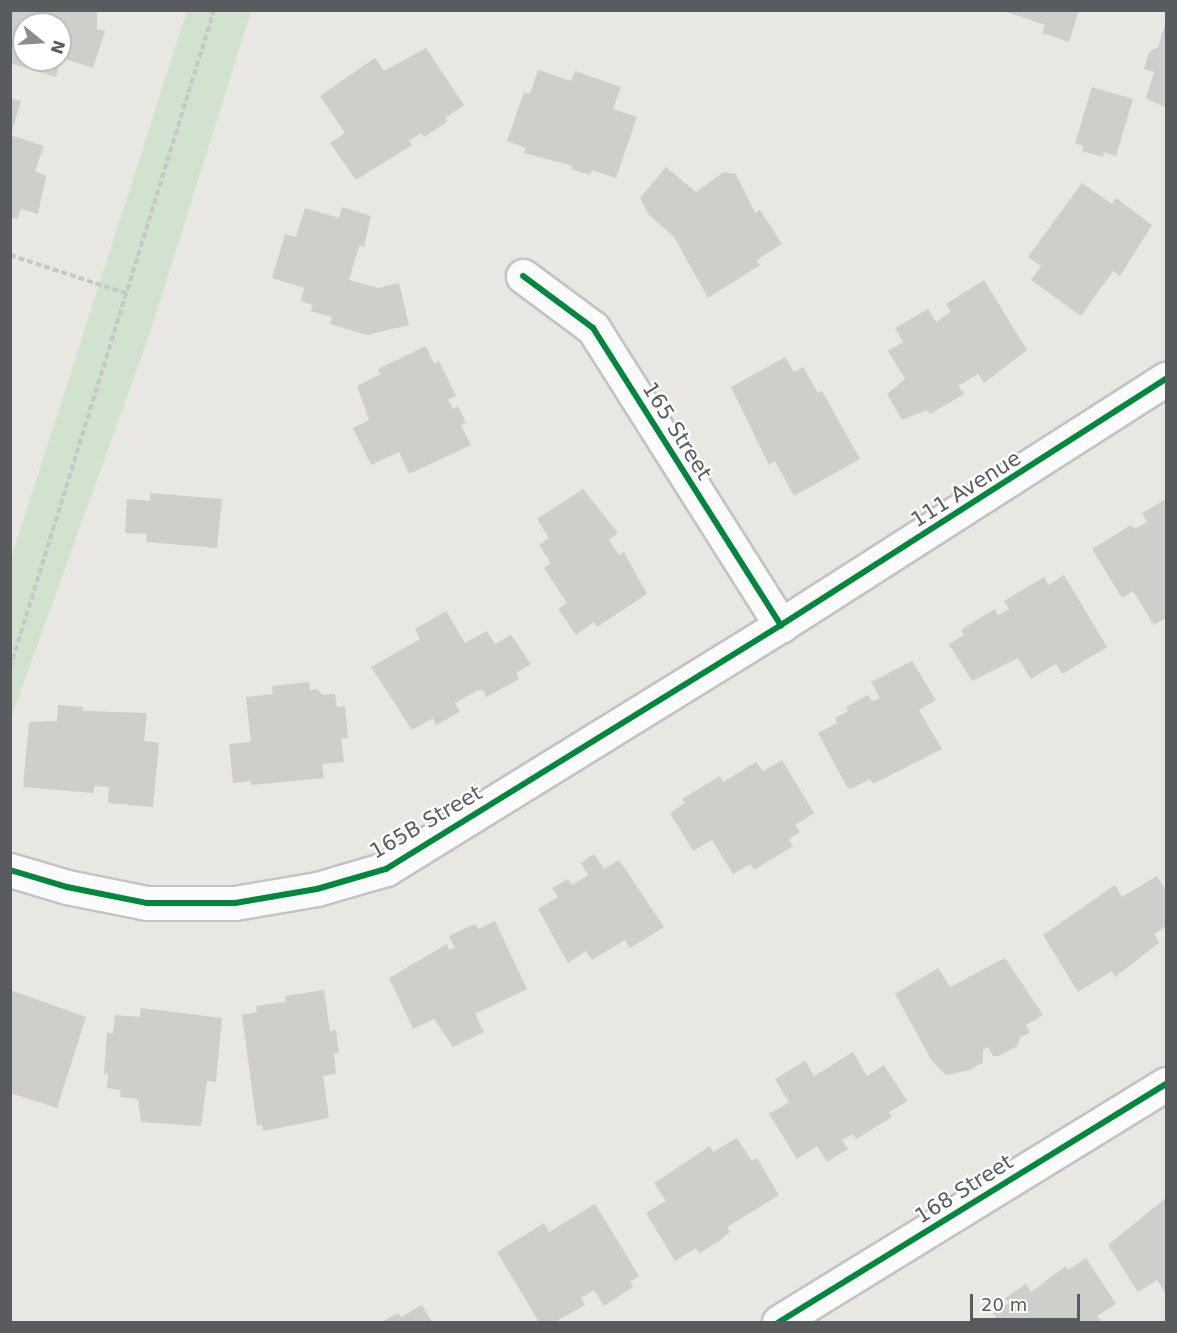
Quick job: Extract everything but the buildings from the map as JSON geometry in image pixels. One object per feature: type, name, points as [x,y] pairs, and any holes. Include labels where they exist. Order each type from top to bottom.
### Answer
[{"type":"street","name":"165 Street","points":[[523,276],[593,328],[781,625]]},
{"type":"street","name":"111 Avenue","points":[[781,625],[1167,379]]},
{"type":"street","name":"165B Street","points":[[10,870],[67,887],[147,903],[235,903],[317,889],[386,869],[781,625]]},
{"type":"street","name":"168 Street","points":[[780,1323],[1167,1084]]},
{"type":"path","points":[[10,668],[128,294],[214,10]]},
{"type":"path","points":[[10,255],[128,294]]},
{"type":"green space","points":[[187,11],[251,11],[150,333],[11,718],[11,559]]},
{"type":"cycle path","points":[[523,276],[593,328],[781,625]]},
{"type":"cycle path","points":[[10,870],[67,887],[147,903],[235,903],[317,889],[386,869],[781,625],[1166,379]]},
{"type":"cycle path","points":[[779,1322],[1166,1084]]}]
